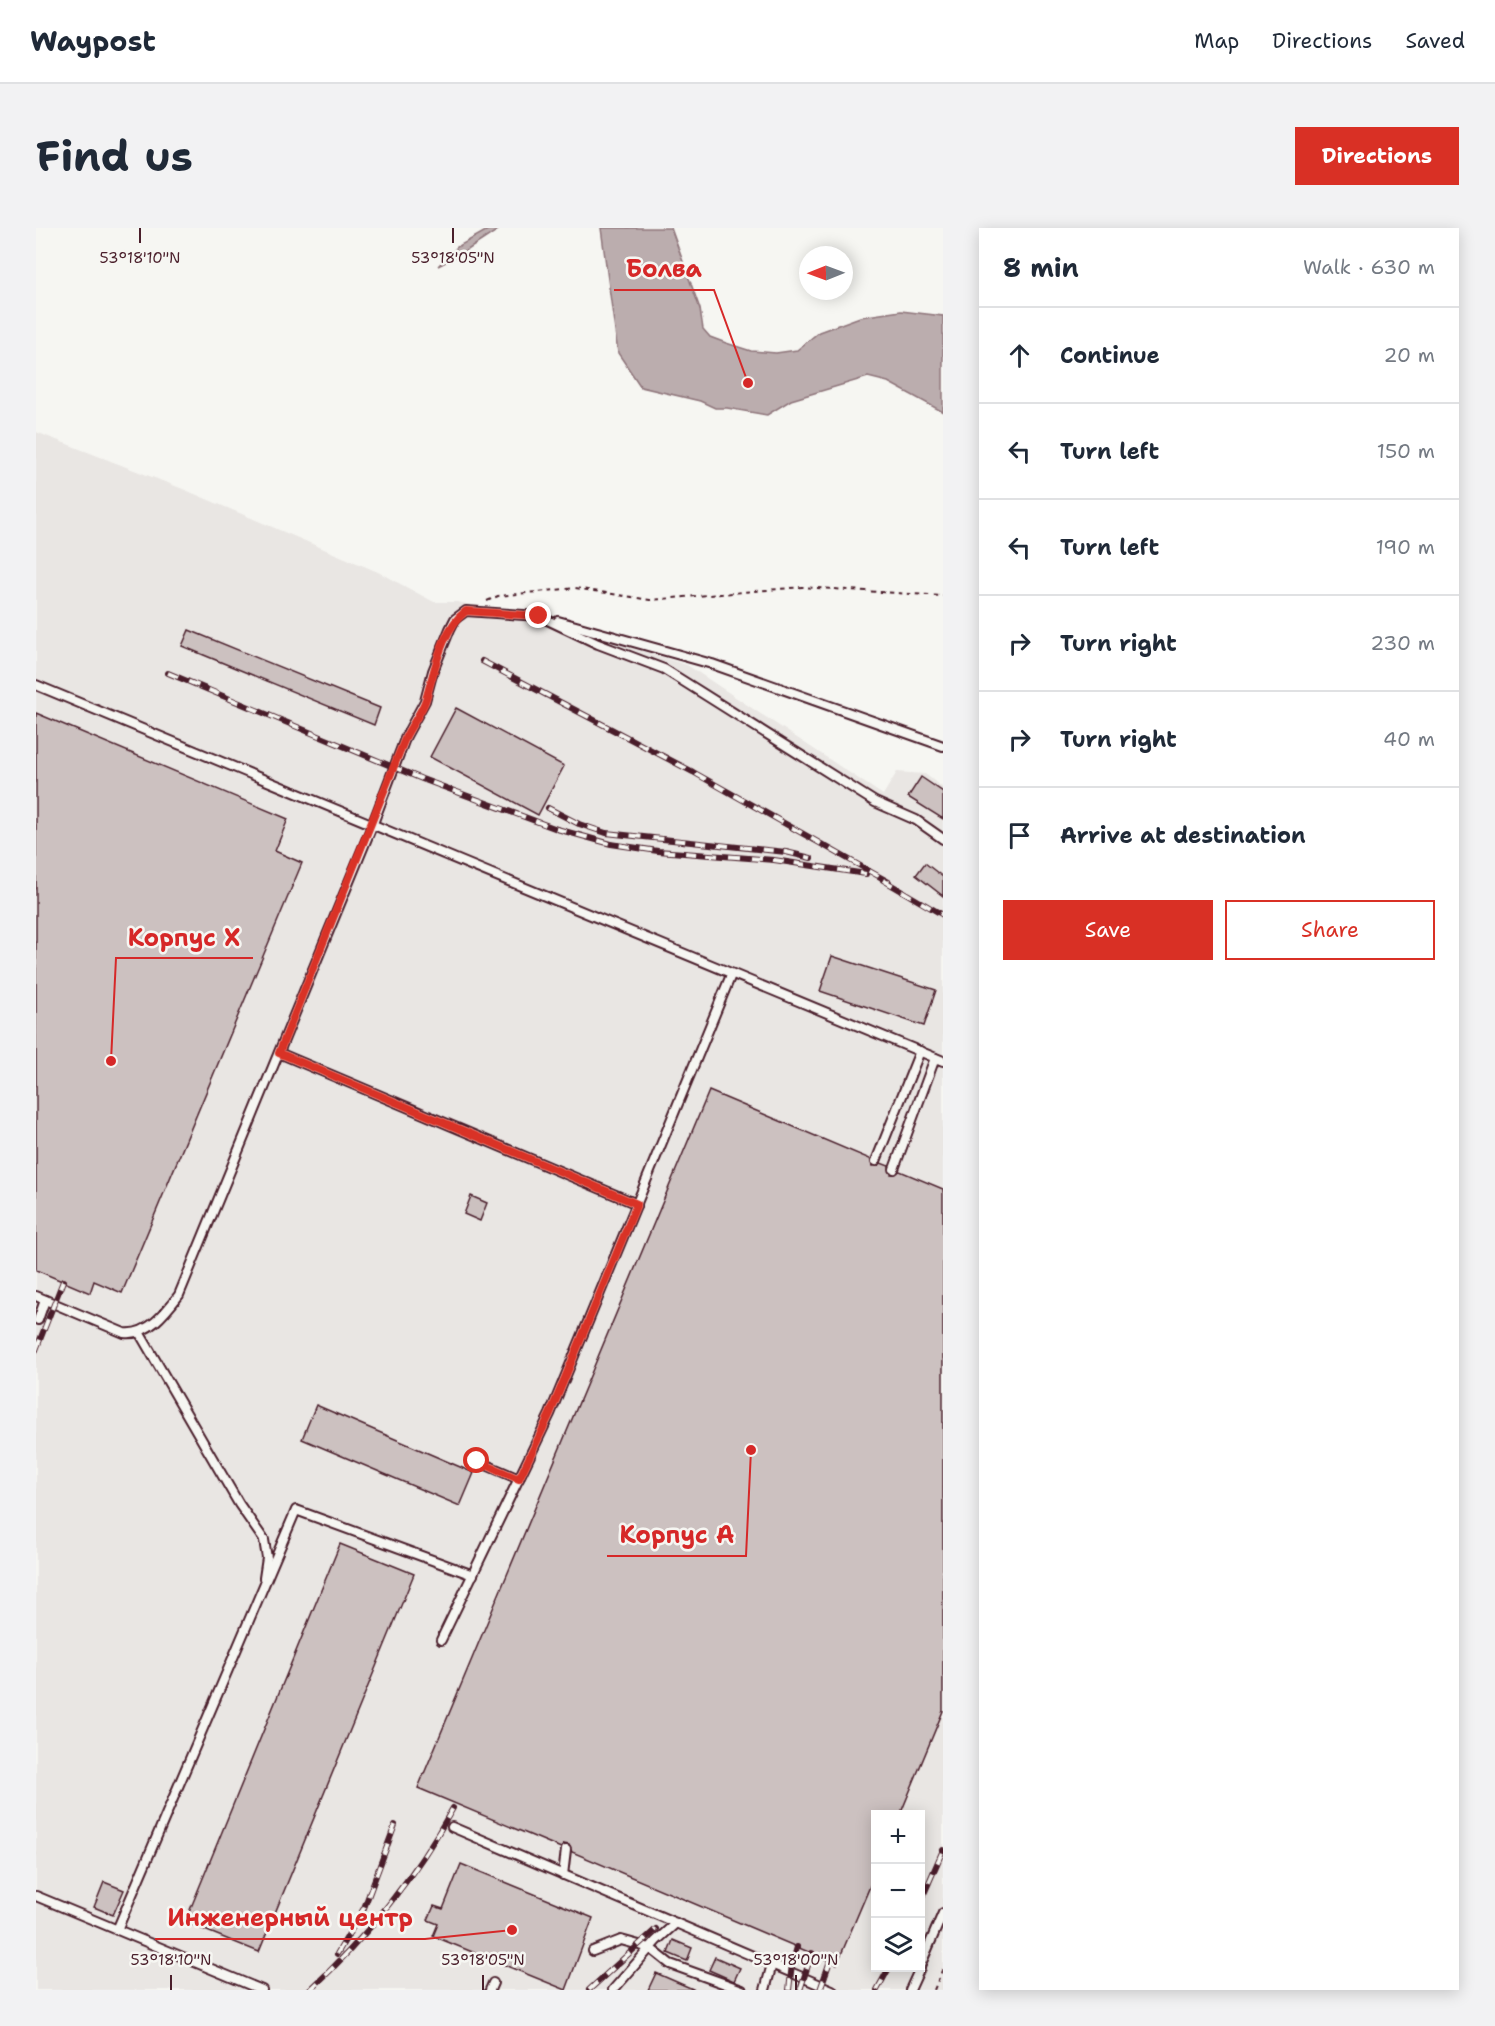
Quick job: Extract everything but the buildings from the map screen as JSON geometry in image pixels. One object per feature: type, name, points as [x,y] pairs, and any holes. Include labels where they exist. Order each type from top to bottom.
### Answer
[{"type":"lane","points":[[36,1296],[124,1334],[139,1332],[166,1311],[179,1295],[372,826],[406,736],[425,702],[433,671],[455,619],[466,611],[539,616],[628,639],[712,664],[943,746]]},
{"type":"lane","points":[[539,616],[598,644],[664,669],[688,682],[875,802],[916,820],[943,839]]},
{"type":"lane","points":[[36,685],[731,975],[939,1059],[894,1169]]},
{"type":"lane","points":[[441,1640],[550,1414],[731,975]]},
{"type":"lane","points":[[876,1161],[920,1051]]},
{"type":"lane","points":[[279,1053],[637,1204]]},
{"type":"lane","points":[[38,1320],[45,1300]]},
{"type":"lane","points":[[139,1332],[239,1504],[264,1540],[267,1558],[261,1591]]},
{"type":"lane","points":[[477,1461],[519,1479]]},
{"type":"lane","points":[[117,1930],[296,1510],[473,1575]]},
{"type":"lane","points":[[452,1827],[832,1990]]},
{"type":"lane","points":[[563,1875],[566,1850]]},
{"type":"lane","points":[[36,1896],[262,1990]]},
{"type":"lane","points":[[925,1955],[943,1913]]},
{"type":"lane","points":[[613,1990],[650,1947],[676,1923]]},
{"type":"lane","points":[[593,1951],[621,1940],[650,1947],[670,1964],[742,1990]]},
{"type":"lane","points":[[765,1990],[772,1964]]},
{"type":"lane","points":[[910,1990],[918,1972]]},
{"type":"path","points":[[487,601],[498,596],[575,588],[650,600],[802,587],[943,596]]},
{"type":"path","points":[[934,1990],[943,1968]]},
{"type":"shaded area","points":[[491,228],[501,228],[438,266],[457,247]]},
{"type":"shaded area","points":[[601,228],[671,228],[700,309],[703,329],[710,337],[751,351],[776,353],[797,350],[819,332],[860,317],[901,311],[943,316],[943,412],[888,382],[868,377],[791,400],[767,415],[715,408],[700,401],[641,387],[618,353]]},
{"type":"shaded area","points":[[36,432],[183,489],[378,572],[434,602],[458,602],[507,613],[687,665],[883,795],[897,772],[925,774],[943,788],[943,1990],[36,1990]]},
{"type":"railway","points":[[482,661],[693,772],[889,882]]},
{"type":"railway","points":[[168,673],[422,779],[557,829],[611,844],[658,851],[774,860],[866,874]]},
{"type":"railway","points":[[548,808],[579,824],[606,833],[786,852],[811,858]]},
{"type":"railway","points":[[883,880],[943,915]]},
{"type":"railway","points":[[36,1350],[63,1281]]},
{"type":"railway","points":[[310,1990],[351,1949],[389,1905],[423,1858],[453,1808]]},
{"type":"railway","points":[[337,1954],[364,1908],[395,1825]]},
{"type":"railway","points":[[925,1891],[943,1850]]},
{"type":"railway","points":[[589,1990],[656,1929]]},
{"type":"railway","points":[[789,1990],[792,1964],[797,1947]]},
{"type":"railway","points":[[800,1990],[812,1953]]},
{"type":"railway","points":[[820,1990],[830,1961]]},
{"type":"railway","points":[[877,1990],[887,1972]]},
{"type":"place","name":"Болва","points":[[748,383]]},
{"type":"place","name":"Корпус Х","points":[[111,1061]]},
{"type":"place","name":"Корпус А","points":[[751,1450]]},
{"type":"place","name":"Инженерный центр","points":[[512,1930]]},
{"type":"route","points":[[477,1461],[519,1479],[550,1414],[637,1204],[279,1053],[388,787],[406,736],[425,702],[433,671],[455,619],[466,611],[539,616]]}]
